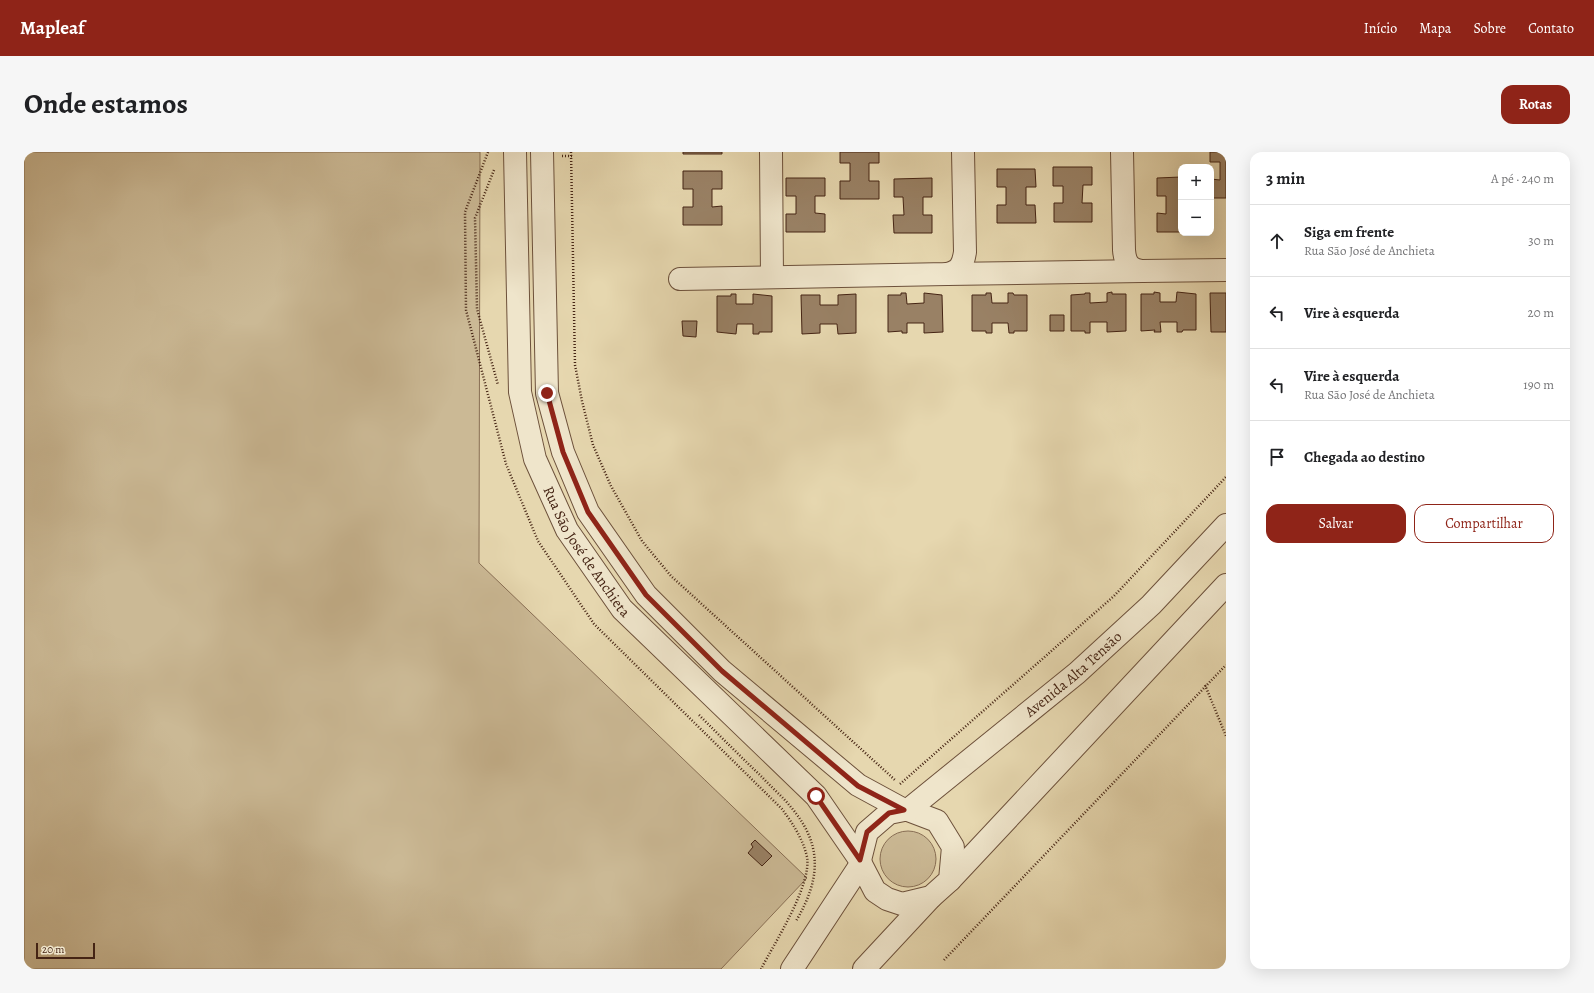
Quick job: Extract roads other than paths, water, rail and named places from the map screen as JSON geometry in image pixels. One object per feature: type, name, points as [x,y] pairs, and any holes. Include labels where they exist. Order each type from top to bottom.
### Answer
[{"type":"street","name":"Rua São José de Anchieta","points":[[515,152],[520,392],[536,459],[567,530],[622,609],[816,796],[860,862]]},
{"type":"street","name":"Rua São José de Anchieta","points":[[542,152],[547,393],[563,452],[588,512],[646,595],[722,671],[858,786],[906,810]]},
{"type":"street","points":[[771,152],[772,277]]},
{"type":"street","points":[[947,274],[955,272],[960,268],[964,261],[963,152]]},
{"type":"street","points":[[1122,152],[1125,259],[1129,266],[1134,270],[1142,271]]},
{"type":"street","points":[[680,279],[1226,270]]},
{"type":"street","name":"Avenida Alta Tensāo","points":[[906,810],[1077,673],[1151,605],[1226,525]]},
{"type":"street","points":[[864,969],[931,897],[950,880],[1226,585]]},
{"type":"street","points":[[792,969],[860,862],[867,832],[889,813],[906,810],[937,821],[953,847],[950,880]]},
{"type":"street","points":[[860,862],[875,891],[887,899],[902,904],[931,897]]}]
